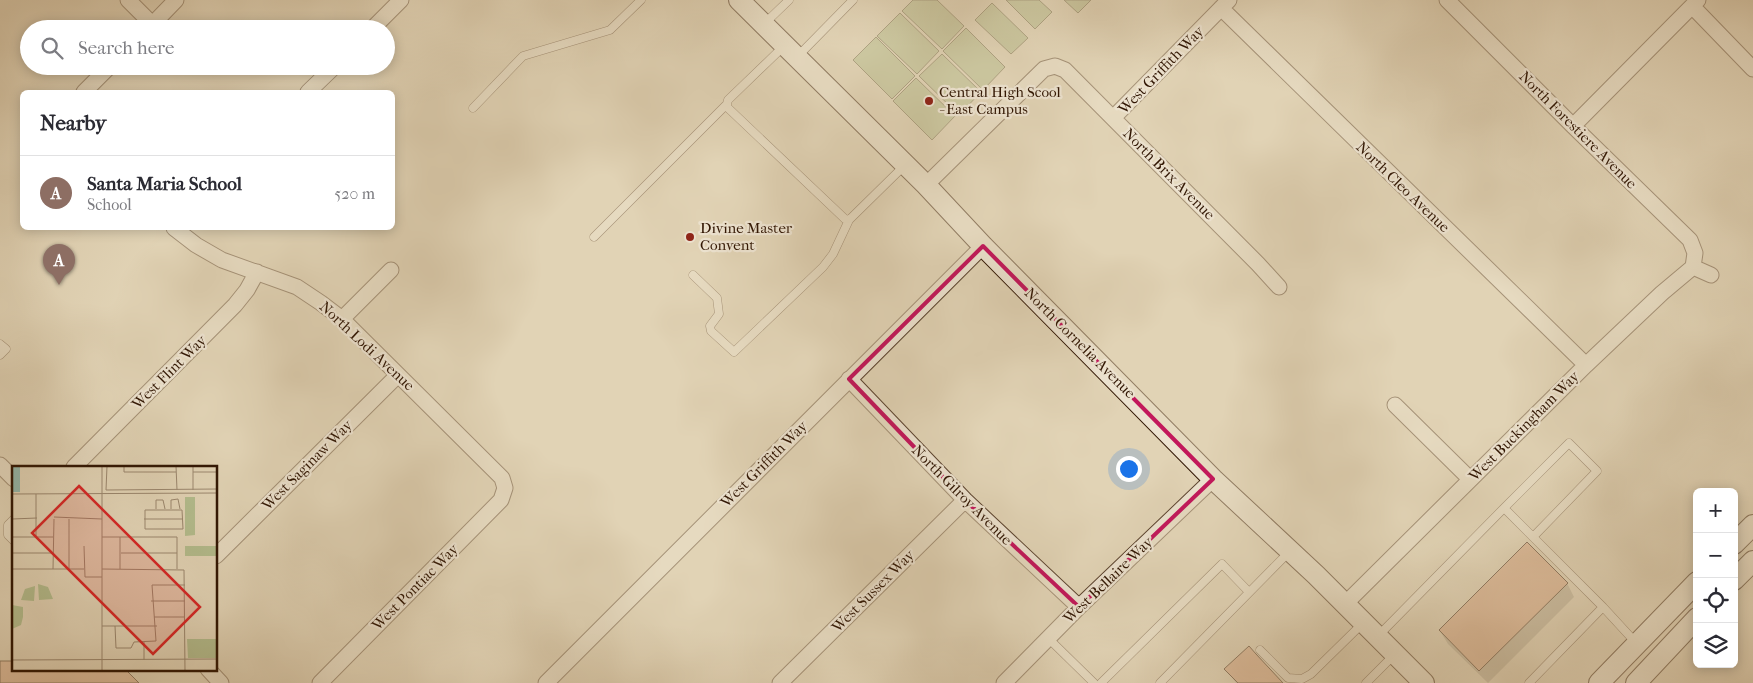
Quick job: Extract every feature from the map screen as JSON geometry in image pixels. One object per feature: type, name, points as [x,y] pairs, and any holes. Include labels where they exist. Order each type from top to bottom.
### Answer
[{"type":"street","points":[[128,0],[145,20]]},
{"type":"street","points":[[156,20],[176,0]]},
{"type":"street","points":[[381,20],[401,0]]},
{"type":"street","name":"North Cornelia Avenue","points":[[739,0],[906,164],[983,246],[1213,479],[1345,604],[1424,683]]},
{"type":"street","name":"North Forestiere Avenue","points":[[1453,2],[1573,126],[1690,240],[1695,253],[1693,267]]},
{"type":"street","points":[[1573,126],[1695,3],[1753,69]]},
{"type":"street","name":"West Griffith Way","points":[[1113,118],[1225,4]]},
{"type":"street","name":"North Cleo Avenue","points":[[1225,4],[1586,365]]},
{"type":"street","name":"North Brix Avenue","points":[[926,185],[1044,69],[1055,66],[1064,70],[1113,118],[1258,264],[1278,288]]},
{"type":"street","points":[[86,90],[101,75]]},
{"type":"street","points":[[310,90],[325,75]]},
{"type":"street","name":"North Lodi Avenue","points":[[176,230],[196,246],[222,260],[297,287],[321,303],[342,320],[398,374],[502,478],[506,488]]},
{"type":"street","name":"West Griffith Way","points":[[546,683],[983,246]]},
{"type":"street","points":[[1693,267],[1711,275]]},
{"type":"street","name":"West Buckingham Way","points":[[1345,604],[1586,365],[1662,292],[1693,267]]},
{"type":"street","points":[[342,320],[391,270]]},
{"type":"street","name":"West Flint Way","points":[[75,466],[235,306],[257,272]]},
{"type":"street","name":"West Saginaw Way","points":[[218,554],[398,374]]},
{"type":"street","name":"North Gilroy Avenue","points":[[849,379],[965,500],[1079,607]]},
{"type":"street","points":[[1395,405],[1470,479]]},
{"type":"street","points":[[0,465],[12,477]]},
{"type":"street","name":"West Bellaire Way","points":[[1004,683],[1079,607],[1213,479]]},
{"type":"street","name":"West Pontiac Way","points":[[320,683],[501,500],[506,488]]},
{"type":"street","name":"West Sussex Way","points":[[780,683],[965,500]]},
{"type":"street","points":[[1738,540],[1753,525]]},
{"type":"street","points":[[1736,578],[1753,560]]},
{"type":"street","points":[[1599,683],[1693,586]]},
{"type":"street","points":[[1636,683],[1693,622]]},
{"type":"lane","points":[[473,108],[524,56],[610,30],[641,0]]},
{"type":"lane","points":[[764,25],[789,0]]},
{"type":"lane","points":[[594,237],[727,104],[728,100],[852,0]]},
{"type":"lane","points":[[727,104],[831,206],[845,219],[849,220]]},
{"type":"lane","points":[[693,275],[717,298],[719,314],[710,326],[711,331],[734,352],[823,267],[838,244],[849,220],[906,164]]},
{"type":"lane","points":[[0,344],[6,349],[0,355]]},
{"type":"lane","points":[[1260,650],[1288,678],[1302,679],[1311,674],[1370,630],[1504,508],[1569,443],[1597,471],[1533,536]]},
{"type":"lane","points":[[1504,508],[1604,607],[1636,644]]},
{"type":"lane","points":[[12,522],[8,525],[8,536],[12,539]]},
{"type":"lane","points":[[1160,683],[1290,551]]},
{"type":"lane","points":[[1101,683],[1222,564],[1249,592]]},
{"type":"lane","points":[[1529,683],[1604,607]]},
{"type":"lane","points":[[1048,638],[1094,683]]},
{"type":"lane","points":[[1366,683],[1395,653]]},
{"type":"highlighted area","points":[[983,246],[1213,479],[1079,607],[965,500],[849,379]]},
{"type":"green space","points":[[913,0],[937,0],[964,26],[942,49],[902,11]]},
{"type":"green space","points":[[1006,0],[1039,0],[1052,12],[1035,29]]},
{"type":"green space","points":[[1064,0],[1091,0],[1078,13]]},
{"type":"green space","points":[[992,3],[1028,38],[1011,54],[975,20]]},
{"type":"green space","points":[[900,13],[939,51],[917,74],[877,36]]},
{"type":"green space","points":[[966,28],[1005,67],[983,90],[943,51]]},
{"type":"green space","points":[[876,37],[915,76],[892,99],[853,60]]},
{"type":"green space","points":[[942,54],[981,92],[959,115],[919,76]]},
{"type":"green space","points":[[916,78],[955,116],[932,140],[893,101]]},
{"type":"building","points":[[1527,542],[1568,583],[1479,671],[1439,630]]},
{"type":"building","points":[[1249,646],[1283,683],[1238,683],[1224,669]]},
{"type":"building","points":[[0,661],[12,661],[12,670],[126,670],[139,683],[0,683]]},
{"type":"place","name":"Central High Scool - East Campus","points":[[929,101]]},
{"type":"place","name":"Divine Master Convent","points":[[690,237]]},
{"type":"place","name":"Santa Maria School","points":[[59,285]]}]
